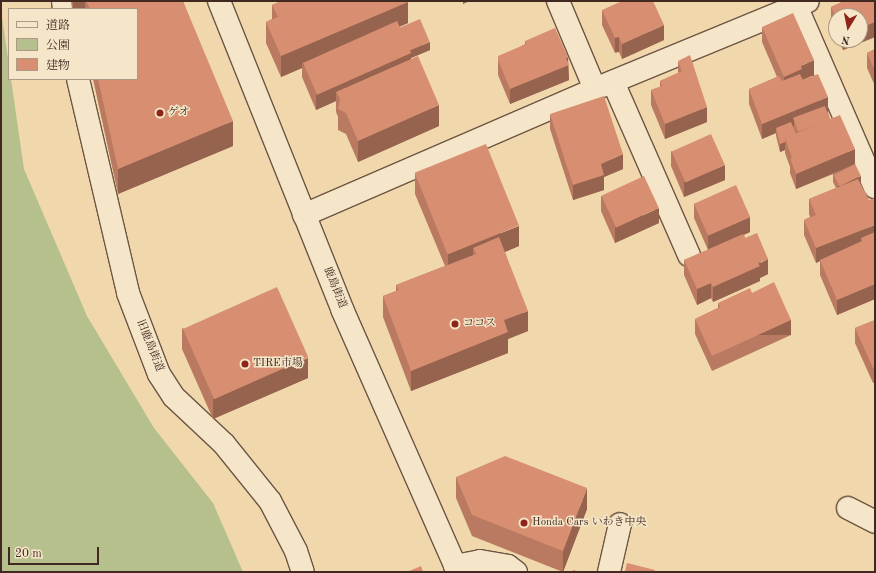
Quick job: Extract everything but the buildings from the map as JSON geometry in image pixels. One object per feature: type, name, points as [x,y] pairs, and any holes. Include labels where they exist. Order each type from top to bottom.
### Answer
[{"type":"street","name":"鹿島街道","points":[[219,1],[342,309],[456,569]]},
{"type":"street","points":[[558,1],[604,86],[689,255]]},
{"type":"street","points":[[304,215],[799,3],[875,187]]},
{"type":"street","name":"旧鹿島街道","points":[[78,80],[128,292],[159,374],[174,397],[224,444],[270,501],[296,551],[303,572]]},
{"type":"street","points":[[848,508],[875,522]]},
{"type":"street","points":[[609,572],[620,524]]},
{"type":"street","points":[[456,569],[480,561],[508,566],[516,572]]},
{"type":"green space","points":[[1,10],[8,58],[8,80],[11,80],[24,169],[87,316],[154,428],[213,503],[243,572],[1,572]]},
{"type":"place","name":"ゲオ","points":[[160,113]]},
{"type":"place","name":"ココス","points":[[455,324]]},
{"type":"place","name":"TIRE市場","points":[[245,364]]},
{"type":"place","name":"Honda Cars いわき中央","points":[[524,523]]}]
